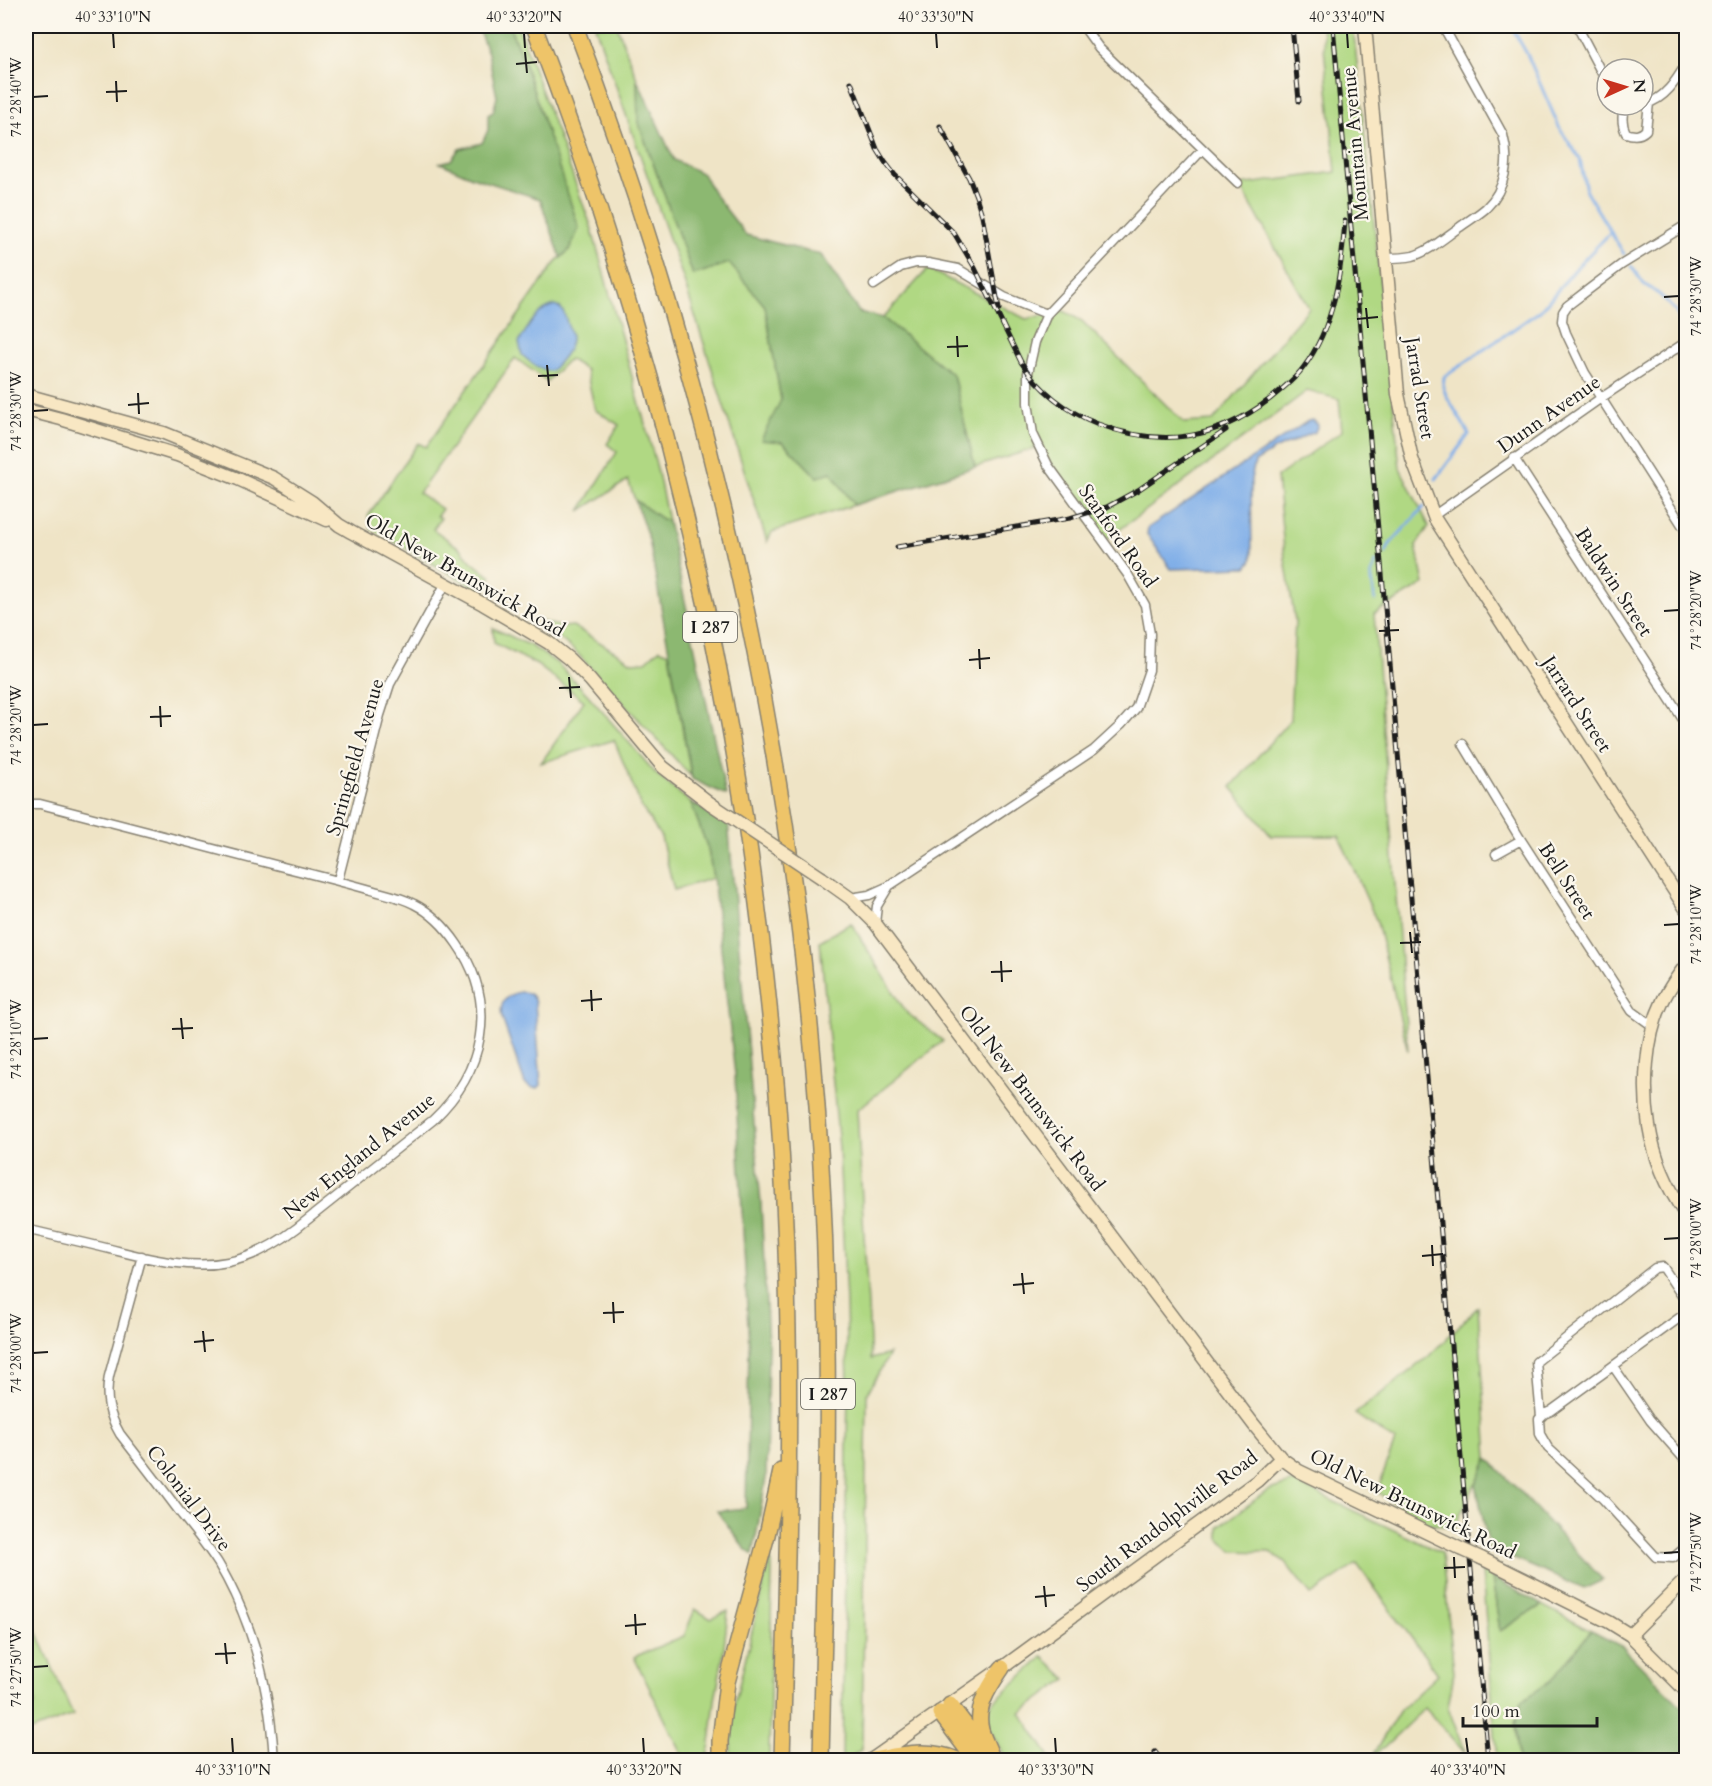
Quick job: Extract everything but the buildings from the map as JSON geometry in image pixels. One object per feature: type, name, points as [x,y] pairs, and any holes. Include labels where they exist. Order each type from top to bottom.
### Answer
[{"type":"highway","name":"I 287","points":[[534,26],[598,207],[651,382],[704,594],[735,756],[749,847],[768,1005],[780,1136],[786,1248],[788,1439],[782,1761]]},
{"type":"highway","name":"I 287","points":[[575,26],[633,189],[711,454],[742,587],[787,837],[811,1033],[826,1265],[828,1414],[822,1759]]},
{"type":"highway","points":[[720,1761],[720,1741],[728,1682],[767,1535],[788,1439]]},
{"type":"highway","points":[[993,1757],[981,1730],[980,1717],[987,1692],[1002,1668]]},
{"type":"highway","points":[[945,1709],[993,1757]]},
{"type":"highway","points":[[945,1709],[975,1761]]},
{"type":"highway","points":[[872,1761],[928,1752],[957,1761]]},
{"type":"main road","name":"Mountain Avenue","points":[[1365,26],[1385,258]]},
{"type":"main road","name":"Jarrad Street","points":[[1385,258],[1398,394],[1412,459],[1435,519]]},
{"type":"main road","name":"Old New Brunswick Road","points":[[26,395],[164,433],[274,478],[312,502],[339,525]]},
{"type":"main road","name":"Old New Brunswick Road","points":[[26,410],[177,455],[238,479],[339,525],[446,583],[549,643],[590,680],[663,767],[711,804],[850,898],[875,923],[1281,1458],[1307,1476],[1481,1558],[1609,1622],[1630,1635],[1686,1691]]},
{"type":"main road","name":"Jarrard Street","points":[[1435,519],[1686,909]]},
{"type":"main road","points":[[1686,964],[1660,1005],[1647,1059],[1648,1126],[1656,1154],[1674,1197],[1686,1215]]},
{"type":"main road","name":"South Randolphville Road","points":[[872,1761],[1257,1481],[1281,1458]]},
{"type":"main road","points":[[1630,1635],[1686,1580]]},
{"type":"street","points":[[1083,26],[1099,48],[1238,183]]},
{"type":"street","points":[[1385,258],[1410,256],[1423,252],[1437,243],[1485,208],[1499,190],[1504,177],[1507,163],[1503,135],[1443,26]]},
{"type":"street","points":[[1582,28],[1595,57]]},
{"type":"street","points":[[1655,98],[1666,92],[1686,64]]},
{"type":"street","points":[[1622,117],[1622,127],[1626,134],[1641,135],[1646,130],[1646,117]]},
{"type":"street","name":"Stanford Road","points":[[850,898],[869,895],[890,886],[1094,750],[1136,708],[1149,670],[1150,634],[1145,604],[1128,575],[1048,465],[1033,434],[1028,403],[1028,373],[1035,342],[1047,314],[1203,149]]},
{"type":"street","points":[[1686,225],[1621,265],[1567,306],[1563,312],[1562,321],[1585,373],[1686,531]]},
{"type":"street","points":[[874,285],[901,267],[915,262],[928,263],[958,269],[1004,297],[1047,314]]},
{"type":"street","name":"Dunn Avenue","points":[[1435,519],[1436,514],[1514,458],[1686,342]]},
{"type":"street","name":"Baldwin Street","points":[[1514,458],[1686,724]]},
{"type":"street","name":"Springfield Avenue","points":[[339,880],[380,715],[390,684],[446,583]]},
{"type":"street","name":"Bell Street","points":[[1463,744],[1521,840],[1632,1011],[1654,1027]]},
{"type":"street","name":"New England Avenue","points":[[26,804],[40,804],[339,880],[416,905],[445,928],[470,965],[480,998],[481,1016],[478,1048],[463,1086],[449,1104],[433,1120],[297,1228],[268,1247],[247,1257],[230,1262],[190,1264],[142,1256],[26,1229]]},
{"type":"street","points":[[1496,855],[1521,840]]},
{"type":"street","name":"Stanford Road","points":[[875,923],[877,906],[890,886]]},
{"type":"street","name":"Colonial Drive","points":[[142,1256],[109,1376],[108,1410],[120,1434],[208,1547],[238,1602],[264,1678],[274,1761]]},
{"type":"street","points":[[1686,1302],[1663,1267],[1655,1269],[1536,1362],[1541,1417],[1539,1419],[1540,1434],[1548,1448],[1603,1499],[1656,1557],[1673,1558],[1686,1546]]},
{"type":"street","points":[[1541,1417],[1686,1313]]},
{"type":"street","points":[[1613,1366],[1650,1420],[1686,1461]]},
{"type":"green space","points":[[477,26],[509,26],[522,56],[579,228],[570,249],[561,258],[540,199],[472,177],[440,163],[451,160],[459,149],[482,143],[488,130],[488,115],[493,112],[497,97],[488,53]]},
{"type":"green space","points":[[509,26],[518,26],[591,226],[657,468],[668,521],[635,500],[628,480],[580,511],[617,452],[607,444],[619,425],[595,410],[586,370],[569,359],[547,381],[515,358],[419,493],[442,509],[437,516],[441,518],[433,529],[461,549],[472,562],[491,577],[481,591],[371,529],[368,516],[418,443],[426,447],[558,259],[561,258],[579,229],[522,56]]},
{"type":"green space","points":[[595,26],[617,26],[637,79],[638,121],[693,275],[729,263],[765,306],[781,400],[783,442],[817,477],[831,471],[854,505],[772,532],[767,542],[683,278]]},
{"type":"green space","points":[[1322,26],[1353,26],[1400,468],[1429,526],[1416,546],[1424,584],[1374,614],[1408,1051],[1377,922],[1339,836],[1271,836],[1231,787],[1290,720],[1295,621],[1285,559],[1277,477],[1342,431],[1339,399],[1307,391],[1103,542],[1039,447],[975,467],[953,375],[883,318],[928,269],[1026,319],[1064,311],[1082,321],[1184,423],[1213,421],[1309,308],[1240,185],[1336,172]]},
{"type":"green space","points":[[637,79],[674,160],[703,174],[715,195],[746,235],[821,255],[859,312],[883,318],[953,375],[975,467],[854,505],[831,472],[817,477],[783,442],[761,440],[781,400],[765,306],[729,263],[693,275],[638,121]]},
{"type":"green space","points":[[635,500],[668,521],[726,795],[692,779],[649,540]]},
{"type":"green space","points":[[539,621],[562,627],[573,626],[632,662],[646,661],[659,649],[669,653],[691,776],[576,652]]},
{"type":"green space","points":[[493,628],[531,646],[557,663],[588,695],[657,775],[691,803],[708,849],[713,878],[674,890],[661,837],[642,808],[614,740],[541,763],[584,701],[537,665],[494,643]]},
{"type":"green space","points":[[691,803],[728,821],[761,1204],[768,1344],[766,1478],[753,1555],[746,1550],[717,1511],[746,1508],[749,1346],[735,1075],[713,877],[708,849]]},
{"type":"green space","points":[[851,923],[906,1012],[943,1041],[857,1110],[871,1359],[889,1354],[867,1394],[862,1749],[846,1760],[842,1760],[848,1386],[846,1303],[839,1148],[820,941]]},
{"type":"green space","points":[[1478,1307],[1488,1458],[1454,1528],[1425,1523],[1377,1492],[1395,1441],[1355,1414],[1429,1356]]},
{"type":"green space","points":[[1488,1458],[1603,1580],[1584,1589],[1489,1548],[1476,1484]]},
{"type":"green space","points":[[1293,1482],[1442,1553],[1454,1673],[1448,1707],[1465,1753],[1425,1708],[1370,1760],[1400,1710],[1438,1674],[1357,1564],[1311,1595],[1284,1561],[1270,1552],[1232,1551],[1219,1538],[1219,1527],[1267,1491]]},
{"type":"green space","points":[[770,1557],[772,1564],[769,1760],[730,1760],[734,1706]]},
{"type":"green space","points":[[1482,1571],[1492,1577],[1500,1631],[1542,1605],[1591,1631],[1552,1680],[1522,1701],[1515,1725],[1519,1760],[1497,1760]]},
{"type":"green space","points":[[1492,1577],[1542,1605],[1500,1631]]},
{"type":"green space","points":[[26,1606],[73,1715],[26,1733],[26,1708],[35,1704],[26,1676]]},
{"type":"green space","points":[[695,1609],[711,1619],[728,1611],[708,1760],[685,1760],[634,1657],[684,1636]]},
{"type":"green space","points":[[1591,1631],[1623,1647],[1686,1711],[1686,1760],[1519,1760],[1515,1725],[1522,1701],[1552,1680]]},
{"type":"green space","points":[[1043,1657],[1067,1679],[1021,1713],[1052,1760],[1006,1760],[988,1725],[990,1705]]},
{"type":"water","points":[[555,305],[563,312],[571,338],[567,352],[551,371],[547,371],[522,355],[519,342],[538,315]]},
{"type":"water","points":[[1313,420],[1318,425],[1315,432],[1274,450],[1255,462],[1251,479],[1252,560],[1247,567],[1171,569],[1147,534],[1148,528],[1308,421]]},
{"type":"water","points":[[520,992],[529,994],[535,1002],[541,1085],[538,1088],[525,1084],[502,1018],[501,1008],[504,1000]]},
{"type":"waterway","points":[[1511,26],[1527,54],[1560,129],[1580,159],[1586,191],[1624,254]]},
{"type":"waterway","points":[[1436,479],[1469,434],[1446,395],[1443,387],[1444,377],[1540,311],[1578,266],[1611,232]]},
{"type":"waterway","points":[[1631,266],[1644,284],[1660,295],[1676,312],[1686,329]]},
{"type":"waterway","points":[[1386,553],[1390,544],[1424,507]]},
{"type":"waterway","points":[[1375,600],[1371,574],[1376,562]]},
{"type":"railway","points":[[1292,26],[1299,101]]},
{"type":"railway","points":[[1333,26],[1488,1760]]},
{"type":"railway","points":[[851,82],[877,149],[895,175],[954,233],[975,268],[1028,372],[1054,399],[1075,413],[1098,424],[1121,431],[1144,436],[1166,437],[1187,436],[1208,431],[1229,424],[1250,413],[1292,381],[1314,352],[1329,317],[1338,279],[1345,221]]},
{"type":"railway","points":[[940,126],[969,178],[976,196],[982,215],[999,309]]},
{"type":"railway","points":[[897,547],[1070,518],[1107,507],[1138,490],[1226,430]]},
{"type":"railway","points":[[1155,1752],[1161,1760]]}]
